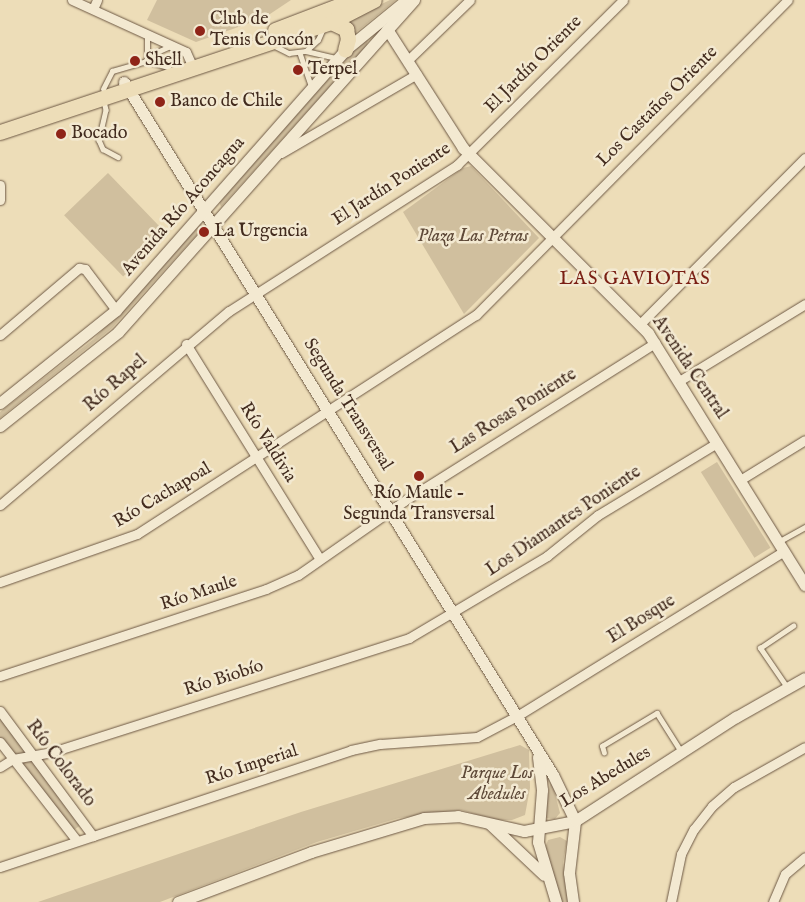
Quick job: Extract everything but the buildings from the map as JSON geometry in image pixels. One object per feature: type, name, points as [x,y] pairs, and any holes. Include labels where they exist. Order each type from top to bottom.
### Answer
[{"type":"main road","points":[[0,132],[191,64],[353,0]]},
{"type":"main road","points":[[127,86],[168,67],[191,64],[271,42],[327,23],[372,2]]},
{"type":"main road","points":[[327,23],[346,29],[341,54]]},
{"type":"main road","points":[[0,123],[103,94]]},
{"type":"street","points":[[72,0],[186,52],[191,64]]},
{"type":"street","points":[[93,9],[97,0]]},
{"type":"street","name":"Avenida Río Aconcagua","points":[[0,404],[116,310],[341,54],[380,19],[406,0]]},
{"type":"street","name":"Avenida Río Aconcagua","points":[[0,426],[118,332],[270,159],[414,0]]},
{"type":"street","points":[[408,60],[470,0]]},
{"type":"street","name":"El Jardín Oriente","points":[[469,153],[623,0]]},
{"type":"street","name":"Los Castaños Oriente","points":[[328,408],[476,315],[551,237],[788,0]]},
{"type":"street","name":"Avenida Central","points":[[387,29],[469,153],[640,324],[655,343],[781,546],[803,578]]},
{"type":"street","points":[[270,159],[417,74]]},
{"type":"street","name":"Segunda Transversal","points":[[127,86],[214,223],[517,716],[574,821]]},
{"type":"street","name":"El Jardín Poniente","points":[[256,292],[457,165],[469,153]]},
{"type":"street","points":[[640,324],[805,158]]},
{"type":"street","points":[[0,185],[0,200]]},
{"type":"street","points":[[0,336],[79,268],[85,269],[116,310]]},
{"type":"street","name":"Río Rapel","points":[[0,505],[186,344],[256,292]]},
{"type":"street","points":[[679,381],[805,304]]},
{"type":"street","name":"Las Rosas Poniente","points":[[391,509],[655,343]]},
{"type":"street","name":"Río Valdivia","points":[[186,344],[320,559]]},
{"type":"street","name":"Río Cachapoal","points":[[0,582],[137,534],[328,408]]},
{"type":"street","points":[[740,480],[805,440]]},
{"type":"street","name":"Los Diamantes Poniente","points":[[454,613],[547,556],[598,515],[717,443]]},
{"type":"street","name":"Río Maule","points":[[0,676],[266,589],[298,575],[391,509]]},
{"type":"street","name":"El Bosque","points":[[517,716],[781,546]]},
{"type":"street","name":"Río Biobío","points":[[0,767],[13,759],[52,752],[410,638],[454,613]]},
{"type":"street","name":"Los Abedules","points":[[178,902],[191,899],[311,852],[400,823],[458,816],[524,830],[574,821],[682,751],[805,678]]},
{"type":"street","name":"Río Colorado","points":[[0,711],[93,836]]},
{"type":"street","name":"Río Imperial","points":[[0,866],[351,750],[380,744],[469,739],[517,716]]},
{"type":"street","name":"Río Colorado","points":[[0,742],[77,840]]},
{"type":"street","points":[[671,902],[681,854],[694,829],[712,806],[734,787],[805,747]]},
{"type":"street","points":[[536,748],[542,790],[538,829],[540,857],[556,902]]},
{"type":"street","points":[[573,902],[569,874],[574,821]]},
{"type":"street","points":[[489,823],[546,877]]},
{"type":"street","points":[[773,902],[785,874],[805,857]]},
{"type":"lane","points":[[306,51],[318,40],[327,23]]},
{"type":"lane","points":[[147,34],[148,58]]},
{"type":"lane","points":[[271,42],[284,52],[300,53],[306,51],[341,54]]},
{"type":"lane","points":[[118,157],[103,149],[99,140],[106,110],[103,94],[112,71],[148,58],[172,45]]},
{"type":"lane","points":[[300,53],[312,88]]},
{"type":"lane","points":[[148,58],[168,67]]},
{"type":"lane","points":[[781,546],[805,527]]},
{"type":"lane","points":[[787,688],[760,648],[792,626]]},
{"type":"lane","points":[[604,753],[602,746],[657,713],[682,751]]},
{"type":"green space","name":"Club de Tenis Concón","points":[[157,0],[291,0],[264,18],[196,42],[147,20]]},
{"type":"green space","points":[[390,0],[396,0],[354,34],[347,21]]},
{"type":"green space","points":[[368,38],[367,45],[221,207],[219,201],[350,50]]},
{"type":"green space","name":"Plaza Las Petras","points":[[471,166],[539,238],[464,314],[403,212],[463,168]]},
{"type":"green space","points":[[108,173],[167,234],[123,277],[64,215]]},
{"type":"green space","points":[[200,220],[203,228],[112,328],[0,418],[0,412],[94,339]]},
{"type":"green space","points":[[717,462],[771,548],[754,558],[701,472]]},
{"type":"green space","points":[[0,718],[81,825],[69,834],[0,743]]},
{"type":"green space","name":"Parque Los Abedules","points":[[520,745],[529,750],[530,788],[525,815],[512,820],[496,820],[461,810],[399,818],[317,842],[160,902],[38,902],[301,812]]},
{"type":"green space","points":[[551,779],[560,813],[555,819],[544,818]]},
{"type":"green space","points":[[560,837],[567,841],[563,862],[568,902],[562,902],[545,848],[548,840]]},
{"type":"place","name":"Club de Tenis Concón","points":[[200,31]]},
{"type":"place","name":"Shell","points":[[135,61]]},
{"type":"place","name":"Terpel","points":[[298,70]]},
{"type":"place","name":"Banco de Chile","points":[[160,102]]},
{"type":"place","name":"Bocado","points":[[61,134]]},
{"type":"place","name":"La Urgencia","points":[[204,232]]},
{"type":"place","name":"Río Maule - Segunda Transversal","points":[[419,476]]},
{"type":"district","name":"LAS GAVIOTAS","points":[[635,280]]}]
